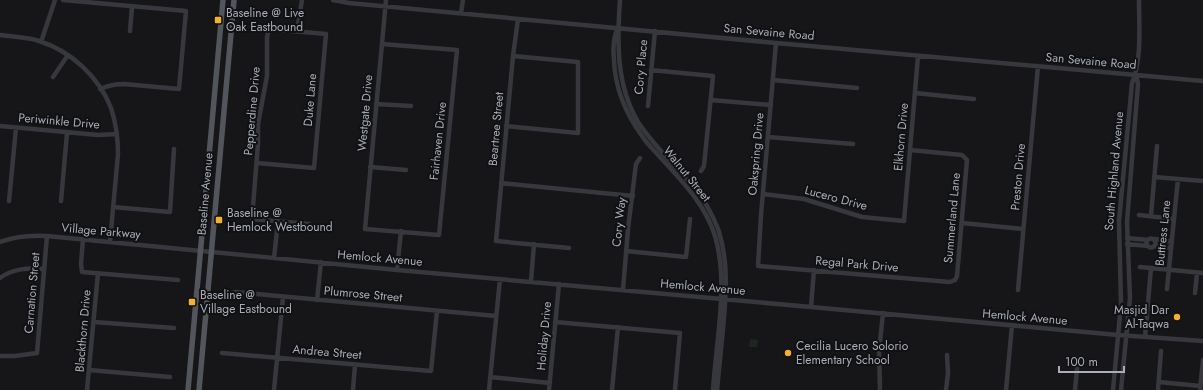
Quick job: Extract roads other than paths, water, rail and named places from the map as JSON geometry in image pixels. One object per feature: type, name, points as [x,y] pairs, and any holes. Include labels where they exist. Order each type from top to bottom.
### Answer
[{"type":"main road","name":"Baseline Avenue","points":[[188,390],[223,0]]},
{"type":"main road","name":"Baseline Avenue","points":[[199,390],[234,0]]},
{"type":"street","points":[[41,42],[55,0]]},
{"type":"street","points":[[63,0],[186,11],[179,89],[124,84],[111,85],[100,89]]},
{"type":"street","points":[[297,31],[302,0]]},
{"type":"street","name":"San Sevaine Road","points":[[333,0],[349,3],[776,43],[1203,81]]},
{"type":"street","name":"Westgate Drive","points":[[386,0],[365,228],[400,231]]},
{"type":"street","points":[[461,13],[463,0]]},
{"type":"street","points":[[620,0],[618,28],[619,65],[625,94],[634,113],[647,134],[700,194],[719,231],[724,254],[726,279],[713,390]]},
{"type":"street","name":"South Highland Avenue","points":[[1121,390],[1130,298],[1127,215],[1138,84],[1136,75],[1139,35],[1138,0]]},
{"type":"street","points":[[130,31],[132,7]]},
{"type":"street","name":"Beartree Street","points":[[518,18],[506,126],[496,241],[534,244]]},
{"type":"street","name":"Pepperdine Drive","points":[[278,222],[252,219],[257,163],[258,124],[266,83],[267,37],[269,29],[297,31]]},
{"type":"street","name":"Duke Lane","points":[[257,163],[314,168],[326,34],[297,31]]},
{"type":"street","name":"Cory Place","points":[[648,106],[655,31]]},
{"type":"street","points":[[0,35],[28,38],[41,42],[68,55],[80,64],[100,89],[110,108],[117,134],[118,154],[110,242]]},
{"type":"street","name":"Oakspring Drive","points":[[758,266],[776,43]]},
{"type":"street","name":"Fairhaven Drive","points":[[382,44],[457,50],[439,234],[400,231]]},
{"type":"street","points":[[53,77],[68,55]]},
{"type":"street","points":[[506,126],[578,133],[578,62],[513,56]]},
{"type":"street","name":"Elkhorn Drive","points":[[904,221],[918,56]]},
{"type":"street","name":"Preston Drive","points":[[1018,290],[1038,66]]},
{"type":"street","points":[[651,70],[713,76],[704,166],[700,171]]},
{"type":"street","name":"South Highland Avenue","points":[[1113,390],[1121,304],[1119,221],[1132,83],[1136,75]]},
{"type":"street","points":[[773,80],[858,88]]},
{"type":"street","points":[[915,93],[974,99]]},
{"type":"street","points":[[710,100],[771,105]]},
{"type":"street","points":[[376,104],[410,106]]},
{"type":"street","name":"Periwinkle Drive","points":[[0,126],[67,133],[98,135],[117,134]]},
{"type":"street","points":[[9,201],[16,128]]},
{"type":"street","points":[[61,200],[67,133]]},
{"type":"street","points":[[768,136],[853,144]]},
{"type":"street","points":[[1151,216],[1157,146]]},
{"type":"street","points":[[113,207],[170,212],[174,149]]},
{"type":"street","name":"Summerland Lane","points":[[910,150],[962,155],[965,157],[967,162],[957,276],[954,280]]},
{"type":"street","name":"Cory Way","points":[[623,290],[636,164],[640,158]]},
{"type":"street","points":[[370,167],[406,170]]},
{"type":"street","points":[[1154,176],[1203,181]]},
{"type":"street","name":"Buttress Lane","points":[[1167,289],[1178,179]]},
{"type":"street","points":[[501,183],[632,196]]},
{"type":"street","name":"Lucero Drive","points":[[763,194],[804,199],[862,217],[904,221]]},
{"type":"street","points":[[1139,215],[1174,219]]},
{"type":"street","points":[[626,251],[686,257],[690,220]]},
{"type":"street","points":[[274,258],[278,222],[309,224]]},
{"type":"street","points":[[962,223],[1023,229]]},
{"type":"street","points":[[397,270],[400,231]]},
{"type":"street","name":"Village Parkway","points":[[0,242],[24,235],[201,250]]},
{"type":"street","name":"Carnation Street","points":[[0,356],[15,356],[37,353],[47,236]]},
{"type":"street","points":[[1127,238],[1148,240],[1151,238],[1155,240],[1172,242]]},
{"type":"street","points":[[83,239],[81,264],[82,272],[178,280]]},
{"type":"street","points":[[1148,240],[1148,246]]},
{"type":"street","points":[[1155,240],[1155,246]]},
{"type":"street","points":[[531,281],[534,244],[569,248]]},
{"type":"street","points":[[1127,244],[1148,246],[1150,248],[1155,246],[1171,248]]},
{"type":"street","name":"Hemlock Avenue","points":[[201,250],[397,270],[1127,336],[1203,341]]},
{"type":"street","points":[[317,300],[321,262]]},
{"type":"street","name":"Regal Park Drive","points":[[758,266],[950,282],[954,280]]},
{"type":"street","points":[[1140,267],[1203,273]]},
{"type":"street","points":[[0,278],[26,268],[44,269]]},
{"type":"street","points":[[1145,337],[1151,268]]},
{"type":"street","points":[[811,307],[814,270]]},
{"type":"street","name":"Blackthorn Drive","points":[[87,390],[98,273]]},
{"type":"street","points":[[1196,293],[1197,273]]},
{"type":"street","points":[[489,390],[500,279]]},
{"type":"street","name":"Holiday Drive","points":[[549,390],[559,284]]},
{"type":"street","name":"Plumrose Street","points":[[229,294],[236,292],[496,316]]},
{"type":"street","points":[[274,390],[283,297]]},
{"type":"street","points":[[717,390],[723,299]]},
{"type":"street","name":"Andrea Street","points":[[222,353],[431,371],[437,311]]},
{"type":"street","points":[[880,390],[879,350],[883,313]]},
{"type":"street","points":[[94,322],[174,328]]},
{"type":"street","points":[[555,322],[680,333],[675,390]]},
{"type":"street","points":[[1006,390],[1012,325]]},
{"type":"street","points":[[612,390],[618,327]]},
{"type":"street","points":[[1158,390],[1162,351]]},
{"type":"street","points":[[946,390],[948,373],[947,356]]},
{"type":"street","points":[[1159,382],[1200,388],[1203,360]]},
{"type":"street","points":[[353,390],[355,365]]},
{"type":"street","points":[[1075,390],[1077,369]]},
{"type":"street","points":[[89,370],[170,377]]},
{"type":"street","points":[[490,377],[550,383]]},
{"type":"place","name":"Baseline @ Live Oak Eastbound","points":[[218,20]]},
{"type":"place","name":"Baseline @ Hemlock Westbound","points":[[219,220]]},
{"type":"place","name":"Baseline @ Village Eastbound","points":[[192,302]]},
{"type":"place","name":"Masjid Dar Al-Taqwa","points":[[1177,317]]},
{"type":"place","name":"Cecilia Lucero Solorio Elementary School","points":[[788,353]]}]
